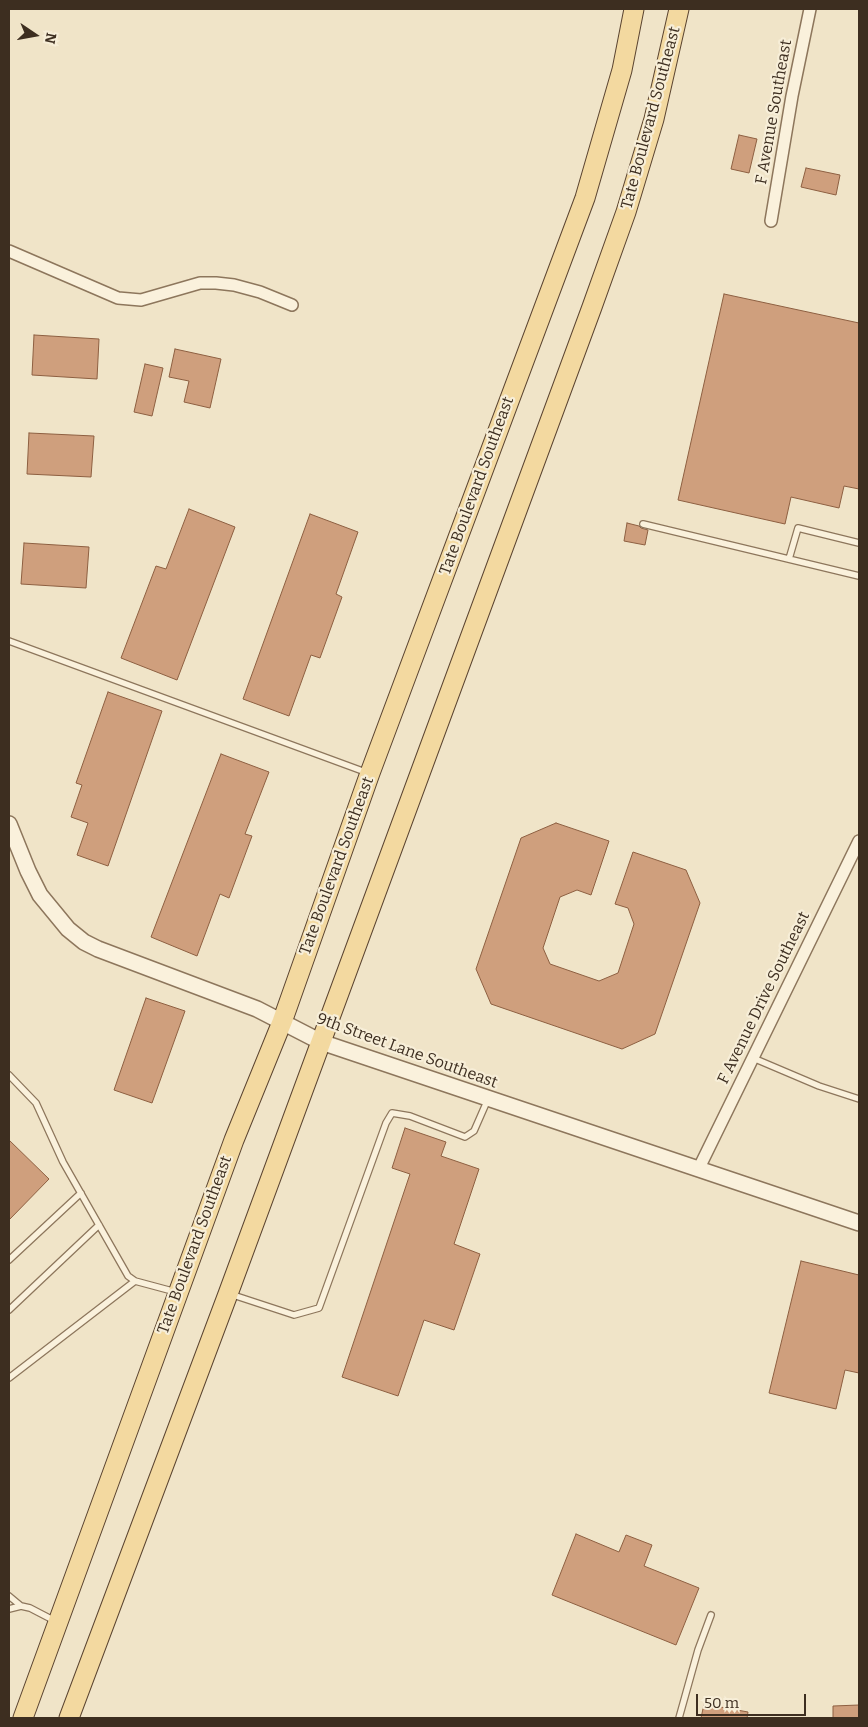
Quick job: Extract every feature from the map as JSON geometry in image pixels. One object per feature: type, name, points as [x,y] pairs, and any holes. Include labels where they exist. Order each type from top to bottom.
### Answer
[{"type":"main road","name":"Tate Boulevard Southeast","points":[[23,1718],[234,1140],[282,1022],[370,774],[585,198],[622,70],[634,9]]},
{"type":"main road","name":"Tate Boulevard Southeast","points":[[69,1718],[228,1294],[626,212],[654,119],[680,9]]},
{"type":"street","name":"F Avenue Southeast","points":[[771,221],[792,96],[810,9]]},
{"type":"street","points":[[9,251],[118,298],[142,300],[200,284],[216,283],[234,285],[260,292],[292,305]]},
{"type":"street","name":"9th Street Lane Southeast","points":[[9,824],[40,895],[68,929],[84,942],[98,949],[242,1003],[321,1042],[859,1223]]},
{"type":"street","name":"F Avenue Drive Southeast","points":[[698,1170],[859,841]]},
{"type":"lane","points":[[643,524],[859,576]]},
{"type":"lane","points":[[789,559],[798,528],[859,543]]},
{"type":"lane","points":[[9,640],[370,774]]},
{"type":"lane","points":[[753,1058],[819,1086],[859,1099]]},
{"type":"lane","points":[[9,1074],[36,1103],[62,1162],[128,1276],[135,1281],[178,1293]]},
{"type":"lane","points":[[228,1294],[294,1315],[319,1308],[386,1123],[392,1113],[410,1116],[465,1137],[474,1130],[488,1098]]},
{"type":"lane","points":[[9,1260],[81,1193]]},
{"type":"lane","points":[[9,1310],[99,1225]]},
{"type":"lane","points":[[9,1378],[135,1281]]},
{"type":"lane","points":[[9,1596],[21,1606]]},
{"type":"lane","points":[[9,1609],[21,1606],[30,1608],[58,1622]]},
{"type":"lane","points":[[679,1718],[698,1650],[711,1615]]},
{"type":"building","points":[[739,135],[757,139],[749,173],[731,169]]},
{"type":"building","points":[[806,168],[840,175],[836,195],[801,187]]},
{"type":"building","points":[[724,294],[859,323],[859,489],[844,486],[839,508],[791,497],[785,524],[678,500]]},
{"type":"building","points":[[34,335],[99,339],[97,379],[32,375]]},
{"type":"building","points":[[175,349],[221,359],[210,408],[184,402],[189,381],[169,377]]},
{"type":"building","points":[[145,364],[163,368],[152,416],[134,412]]},
{"type":"building","points":[[29,433],[94,436],[91,477],[27,474]]},
{"type":"building","points":[[189,509],[235,527],[177,680],[121,658],[156,566],[166,569]]},
{"type":"building","points":[[310,514],[358,532],[336,594],[342,597],[320,658],[311,655],[289,716],[243,699]]},
{"type":"building","points":[[627,523],[648,530],[645,545],[624,541]]},
{"type":"building","points":[[24,543],[89,547],[86,588],[21,584]]},
{"type":"building","points":[[108,692],[162,711],[108,866],[77,855],[88,823],[71,817],[82,785],[76,783]]},
{"type":"building","points":[[221,754],[269,772],[245,834],[252,836],[229,898],[220,894],[197,956],[151,937]]},
{"type":"building","points":[[556,823],[609,841],[591,895],[577,890],[560,897],[543,948],[550,964],[599,981],[618,973],[634,924],[628,908],[615,904],[633,852],[686,870],[700,903],[655,1034],[622,1049],[491,1004],[476,969],[521,838]]},
{"type":"building","points":[[146,998],[185,1011],[152,1103],[114,1090]]},
{"type":"building","points":[[405,1128],[446,1142],[441,1156],[479,1169],[454,1244],[480,1254],[454,1330],[424,1320],[398,1396],[342,1377],[410,1174],[392,1168]]},
{"type":"building","points":[[9,1140],[49,1179],[9,1220]]},
{"type":"building","points":[[801,1261],[859,1275],[859,1373],[845,1370],[836,1409],[769,1393]]},
{"type":"building","points":[[576,1534],[619,1552],[626,1535],[652,1545],[644,1566],[699,1588],[676,1645],[552,1595]]},
{"type":"building","points":[[704,1704],[748,1712],[747,1718],[701,1718]]},
{"type":"building","points":[[859,1705],[859,1718],[833,1718],[833,1706]]}]
